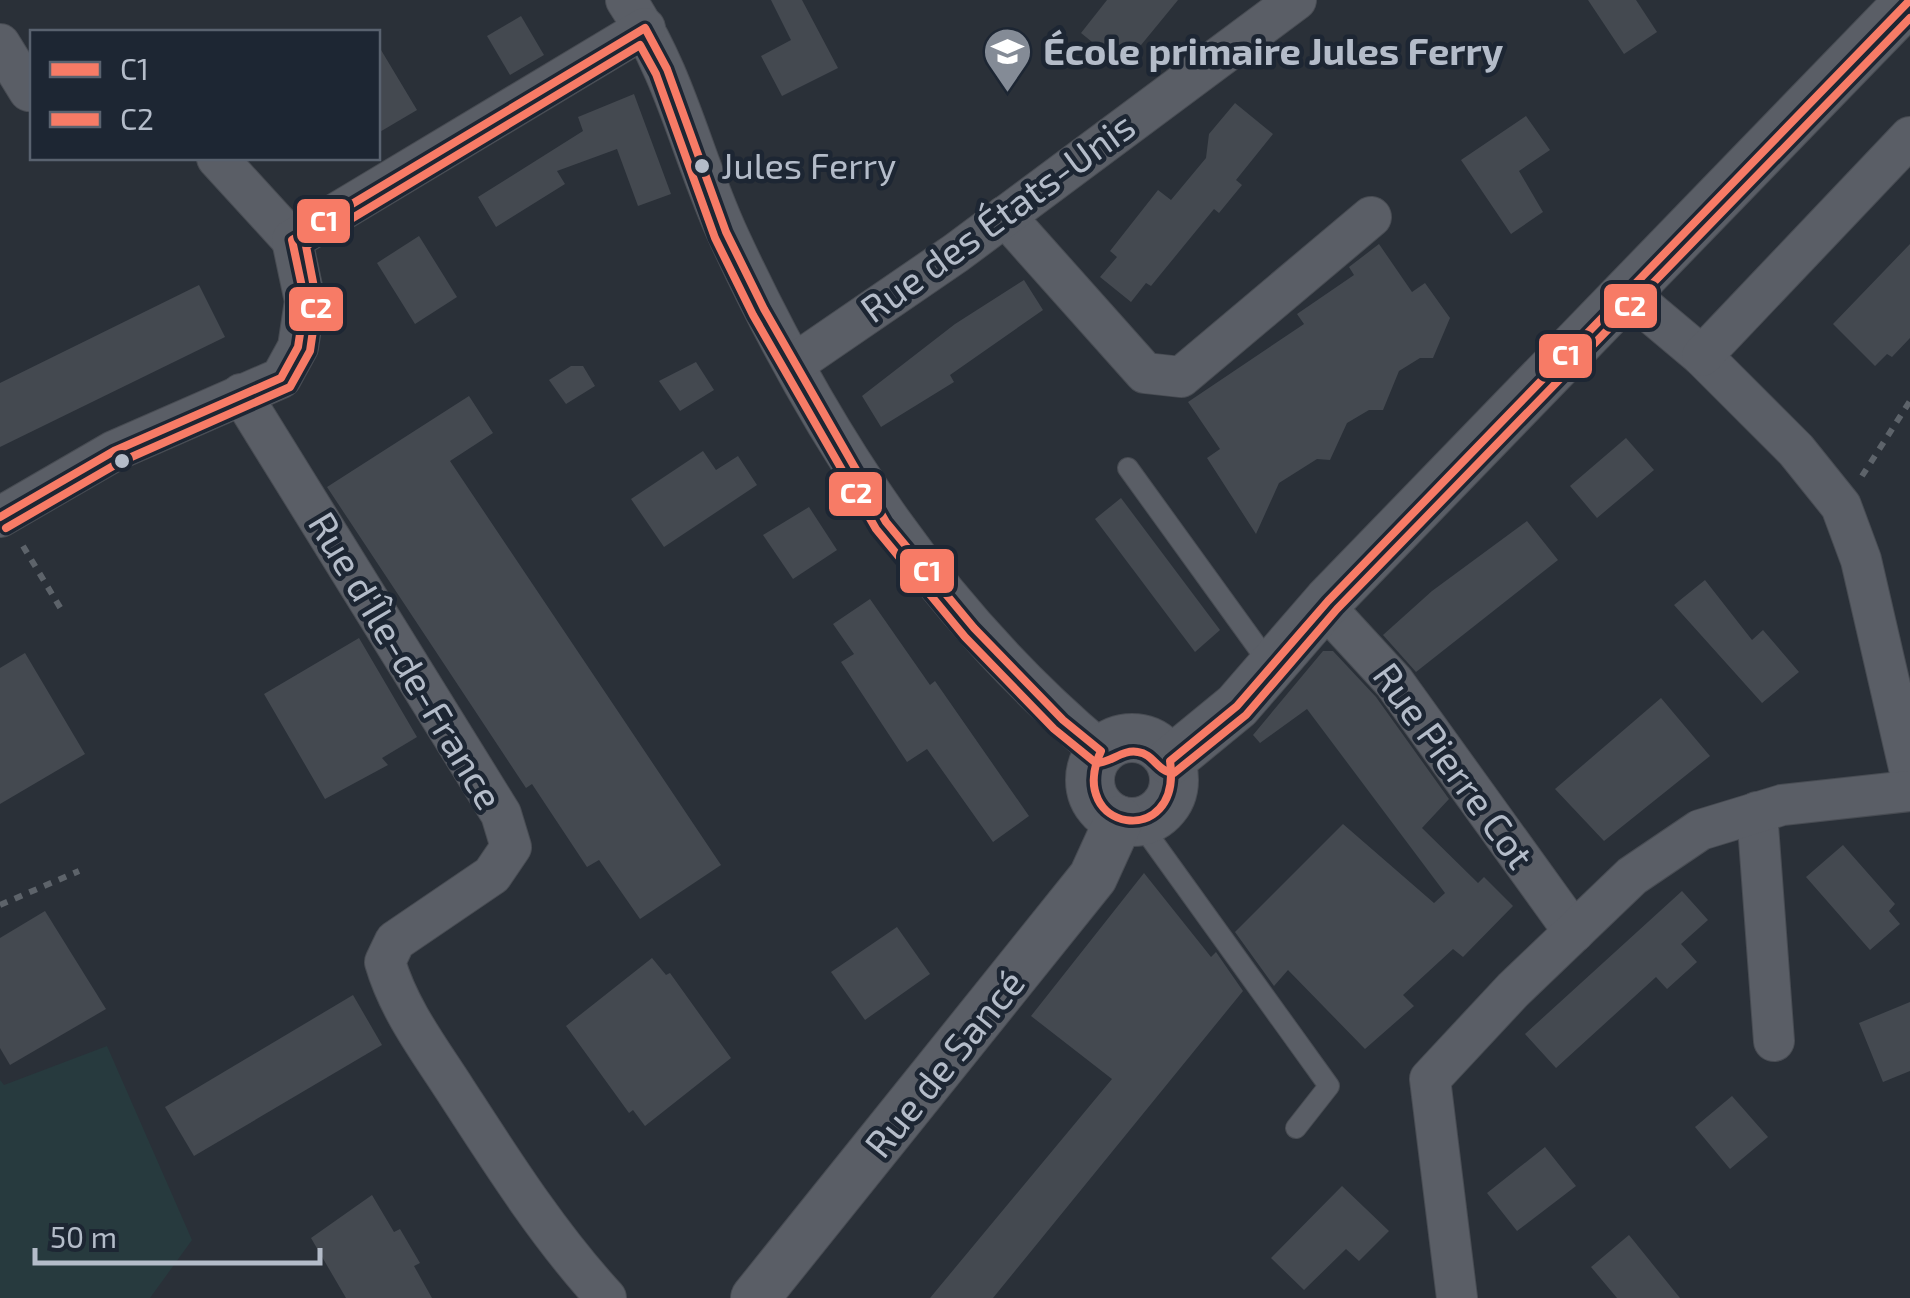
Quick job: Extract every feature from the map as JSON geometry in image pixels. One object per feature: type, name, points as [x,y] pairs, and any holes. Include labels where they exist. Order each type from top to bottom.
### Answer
[{"type":"street","name":"Rue des États-Unis","points":[[794,364],[1005,216],[1296,0]]},
{"type":"street","points":[[1170,761],[1237,706],[1325,606],[1910,0]]},
{"type":"street","points":[[292,240],[636,14],[667,70],[726,232],[794,364],[886,522],[933,582],[1064,720],[1101,751]]},
{"type":"street","points":[[0,44],[20,94]]},
{"type":"street","points":[[1702,356],[1910,137]]},
{"type":"street","points":[[2,516],[114,451],[280,378],[298,347],[305,301],[292,240],[219,160]]},
{"type":"street","points":[[1005,216],[1145,373],[1170,378],[1181,376],[1371,217]]},
{"type":"street","points":[[1628,293],[1702,356],[1796,450],[1841,506],[1860,560],[1910,772]]},
{"type":"street","name":"Rue d'Île-de-France","points":[[242,394],[501,814],[511,847],[492,875],[395,941],[385,962],[395,997],[496,1154],[574,1264],[606,1298]]},
{"type":"street","name":"Rue Pierre Cot","points":[[1325,606],[1394,682],[1574,932]]},
{"type":"street","points":[[1136,738],[1160,748],[1170,761],[1174,784],[1171,798],[1152,818],[1129,821],[1100,806],[1090,785],[1101,751],[1111,743],[1136,738]]},
{"type":"street","points":[[1457,1298],[1430,1079],[1632,876],[1700,830],[1782,804],[1910,791]]},
{"type":"street","points":[[1757,812],[1774,1041]]},
{"type":"street","name":"Rue de Sancé","points":[[755,1298],[1093,877],[1129,821]]},
{"type":"lane","points":[[1128,468],[1271,666]]},
{"type":"lane","points":[[1129,821],[1328,1086],[1296,1128]]},
{"type":"path","points":[[1841,506],[1910,401]]},
{"type":"path","points":[[2,516],[64,614]]},
{"type":"path","points":[[0,905],[79,870]]},
{"type":"green space","points":[[107,1046],[192,1240],[150,1298],[0,1298],[0,1080],[4,1085]]},
{"type":"building","points":[[771,0],[802,0],[838,68],[782,96],[761,56],[791,40]]},
{"type":"building","points":[[1107,0],[1178,0],[1123,67],[1081,33]]},
{"type":"building","points":[[1588,0],[1636,0],[1657,32],[1624,54]]},
{"type":"building","points":[[521,16],[544,55],[510,75],[487,36]]},
{"type":"building","points":[[380,48],[417,110],[380,132]]},
{"type":"building","points":[[634,94],[671,194],[638,206],[617,149],[557,171],[565,184],[496,227],[478,197],[583,131],[578,117]]},
{"type":"building","points":[[1235,103],[1273,134],[1236,180],[1242,185],[1219,213],[1214,209],[1151,286],[1146,283],[1131,302],[1100,277],[1117,257],[1110,251],[1158,190],[1171,200],[1206,158],[1209,134]]},
{"type":"building","points":[[1526,116],[1550,150],[1519,171],[1543,212],[1511,234],[1461,160]]},
{"type":"building","points":[[419,236],[457,297],[415,324],[377,263]]},
{"type":"building","points":[[1379,244],[1412,292],[1425,283],[1450,318],[1433,358],[1420,358],[1399,371],[1383,410],[1369,410],[1347,423],[1330,460],[1317,459],[1279,483],[1256,534],[1207,458],[1220,449],[1188,402],[1304,324],[1297,314],[1354,275],[1349,267]]},
{"type":"building","points":[[1910,244],[1910,338],[1892,357],[1887,354],[1875,366],[1833,324]]},
{"type":"building","points":[[1024,280],[1043,310],[950,375],[954,382],[881,427],[862,396],[955,324]]},
{"type":"building","points":[[199,285],[225,337],[0,447],[0,383]]},
{"type":"building","points":[[696,362],[714,390],[680,411],[659,381]]},
{"type":"building","points":[[571,366],[583,366],[595,386],[566,404],[549,380]]},
{"type":"building","points":[[469,396],[493,433],[450,461],[721,865],[640,919],[599,860],[587,867],[532,784],[526,788],[327,487]]},
{"type":"building","points":[[1626,438],[1654,470],[1597,518],[1570,486]]},
{"type":"building","points":[[703,451],[716,470],[738,456],[757,485],[664,547],[631,499]]},
{"type":"building","points":[[1121,498],[1220,630],[1195,652],[1095,519]]},
{"type":"building","points":[[809,507],[837,550],[793,579],[763,535]]},
{"type":"building","points":[[1527,521],[1558,560],[1416,672],[1383,635],[1432,591]]},
{"type":"building","points":[[1705,580],[1752,640],[1763,630],[1799,672],[1762,703],[1674,605]]},
{"type":"building","points":[[870,599],[930,685],[935,681],[1029,816],[993,842],[927,749],[907,762],[841,662],[854,654],[833,624]]},
{"type":"building","points":[[359,638],[417,737],[382,758],[388,765],[325,799],[264,694]]},
{"type":"building","points":[[1323,651],[1333,651],[1376,697],[1449,799],[1422,828],[1478,883],[1484,877],[1513,906],[1463,957],[1453,949],[1403,995],[1414,1006],[1365,1049],[1288,970],[1274,986],[1235,932],[1343,824],[1434,903],[1445,893],[1307,709],[1260,743],[1253,735]]},
{"type":"building","points":[[25,653],[85,754],[0,804],[0,668]]},
{"type":"building","points":[[1661,698],[1710,756],[1604,841],[1555,789]]},
{"type":"building","points":[[1843,845],[1895,904],[1889,911],[1900,924],[1870,950],[1806,877]]},
{"type":"building","points":[[1144,873],[1211,957],[1216,952],[1243,991],[993,1298],[930,1298],[1112,1079],[1031,1016]]},
{"type":"building","points":[[1682,891],[1708,920],[1681,944],[1697,962],[1667,989],[1656,977],[1556,1068],[1525,1034]]},
{"type":"building","points":[[45,911],[106,1009],[10,1065],[0,1048],[0,938]]},
{"type":"building","points":[[897,927],[930,974],[865,1020],[831,972]]},
{"type":"building","points":[[652,958],[666,975],[670,973],[731,1058],[645,1126],[633,1110],[629,1113],[566,1026]]},
{"type":"building","points":[[353,995],[382,1045],[194,1156],[165,1107]]},
{"type":"building","points":[[1910,1002],[1910,1071],[1883,1082],[1859,1023]]},
{"type":"building","points":[[1732,1096],[1768,1137],[1730,1169],[1695,1127]]},
{"type":"building","points":[[1545,1147],[1576,1186],[1517,1231],[1487,1193]]},
{"type":"building","points":[[1342,1186],[1389,1231],[1359,1261],[1346,1249],[1304,1290],[1271,1258]]},
{"type":"building","points":[[372,1195],[394,1232],[400,1229],[420,1263],[414,1266],[432,1298],[346,1298],[311,1238]]},
{"type":"building","points":[[1629,1235],[1680,1298],[1617,1298],[1591,1267]]},
{"type":"transit line","name":"C1","points":[[0,517],[114,451],[281,378],[298,347],[305,301],[292,240],[645,28],[667,69],[726,232],[764,309],[886,522],[974,628],[1063,720],[1101,751],[1094,778],[1098,799],[1110,813],[1126,820],[1144,819],[1160,809],[1169,790],[1170,761],[1237,706],[1328,601],[1910,0]]},
{"type":"transit line","name":"C2","points":[[6,528],[120,462],[290,387],[310,351],[317,303],[306,246],[640,45],[656,74],[715,238],[753,315],[876,529],[965,637],[1054,729],[1096,763],[1138,752],[1174,773],[1246,715],[1337,609],[1910,18]]},
{"type":"place","name":"École primaire Jules Ferry","points":[[1008,94]]},
{"type":"place","name":"Jules Ferry","points":[[702,166]]}]
